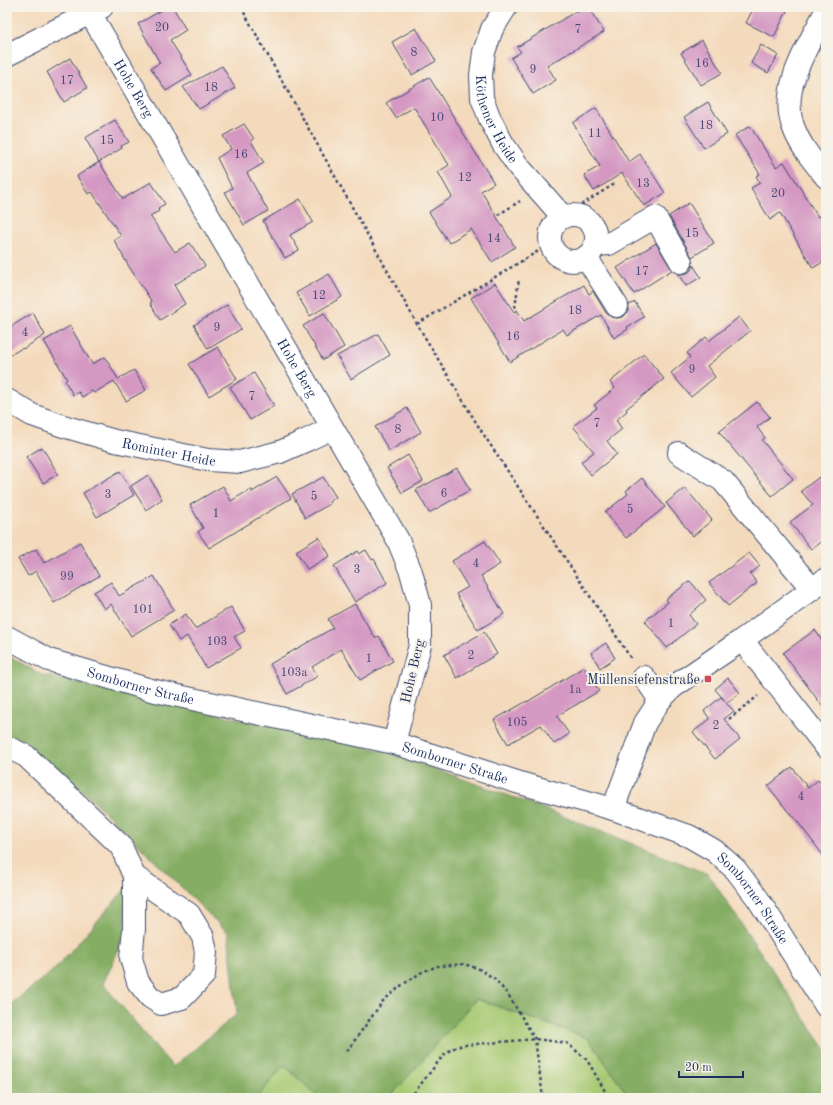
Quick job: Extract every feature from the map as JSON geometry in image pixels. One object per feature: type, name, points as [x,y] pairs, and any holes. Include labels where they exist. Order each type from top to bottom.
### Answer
[{"type":"street","name":"Köthener Heide","points":[[506,7],[492,29],[484,52],[481,75],[482,98],[490,119],[503,144],[518,166],[538,190],[567,216],[581,216],[592,226],[595,232],[591,251]]},
{"type":"street","points":[[7,55],[96,10]]},
{"type":"street","name":"Hohe Berg","points":[[96,10],[332,428],[398,540],[411,572],[420,605],[420,645],[394,743]]},
{"type":"street","points":[[826,12],[794,77],[790,93],[789,109],[792,125],[800,142],[810,158],[826,177]]},
{"type":"street","points":[[567,216],[556,222],[552,226],[550,233],[550,244],[554,252],[566,261],[574,262],[582,260],[591,251],[608,244],[655,217],[681,262]]},
{"type":"street","points":[[591,251],[617,306]]},
{"type":"street","name":"Rominter Heide","points":[[7,400],[32,415],[63,426],[115,441],[208,460],[240,462],[274,454],[332,428]]},
{"type":"street","points":[[613,809],[645,723],[660,700],[673,687],[742,640],[819,584],[723,481],[679,453]]},
{"type":"street","name":"Somborner Straße","points":[[7,637],[49,660],[151,690],[394,743],[520,783],[613,809],[689,836],[715,851],[736,870],[758,899],[826,1006]]},
{"type":"street","points":[[742,640],[826,748]]},
{"type":"street","points":[[638,668],[660,700]]},
{"type":"street","points":[[7,747],[26,756],[121,846],[134,876],[134,929],[131,958],[138,982],[150,997],[161,1004],[182,998],[204,975],[206,952],[203,937],[189,914],[134,876]]},
{"type":"path","points":[[241,7],[417,324],[480,429],[638,668]]},
{"type":"path","points":[[567,216],[616,182]]},
{"type":"path","points":[[498,215],[538,190]]},
{"type":"path","points":[[417,324],[550,244]]},
{"type":"path","points":[[515,308],[519,279]]},
{"type":"path","points":[[729,719],[776,682]]},
{"type":"path","points":[[347,1051],[383,1001],[402,985],[422,972],[438,966],[464,964],[479,969],[496,979],[509,996],[535,1039],[543,1098]]},
{"type":"path","points":[[410,1098],[450,1049],[463,1045],[535,1039],[567,1043],[587,1060],[609,1098]]},
{"type":"green space","points":[[7,655],[42,675],[388,752],[532,804],[708,874],[826,1050],[826,1098],[630,1098],[588,1038],[476,999],[389,1098],[319,1098],[284,1065],[257,1098],[7,1098],[7,1007],[55,969],[128,886],[125,936],[103,984],[173,1067],[237,1014],[228,933],[79,787],[7,737]]},
{"type":"green space","points":[[476,999],[588,1038],[630,1098],[389,1098]]},
{"type":"green space","points":[[284,1065],[319,1098],[257,1098]]},
{"type":"building","points":[[167,7],[173,7],[186,30],[170,40],[192,75],[166,91],[151,68],[160,63],[138,24]]},
{"type":"building","points":[[583,7],[588,7],[604,32],[547,66],[556,80],[533,94],[511,58],[521,52],[517,47]]},
{"type":"building","points":[[754,7],[789,7],[774,37],[746,23]]},
{"type":"building","points":[[416,28],[436,61],[412,75],[392,42]]},
{"type":"building","points":[[702,40],[722,73],[701,85],[681,53]]},
{"type":"building","points":[[761,45],[778,55],[768,73],[751,63]]},
{"type":"building","points":[[70,58],[87,88],[64,102],[47,72]]},
{"type":"building","points":[[222,66],[235,88],[199,109],[183,87]]},
{"type":"building","points":[[429,77],[494,183],[481,191],[515,247],[492,262],[471,229],[449,243],[429,212],[452,197],[438,172],[449,165],[414,107],[396,118],[386,103]]},
{"type":"building","points":[[708,102],[727,134],[704,148],[684,117]]},
{"type":"building","points":[[596,108],[629,162],[640,154],[665,193],[644,206],[622,173],[594,191],[584,175],[600,166],[573,123]]},
{"type":"building","points":[[115,120],[129,142],[99,162],[85,138]]},
{"type":"building","points":[[244,124],[254,139],[251,141],[264,163],[247,173],[268,211],[244,225],[225,192],[232,188],[217,158],[231,149],[223,136]]},
{"type":"building","points":[[750,126],[776,167],[784,162],[818,217],[826,213],[826,260],[813,268],[780,213],[770,220],[751,188],[760,183],[756,176],[760,174],[735,135]]},
{"type":"building","points":[[99,162],[123,199],[151,182],[165,204],[158,208],[159,211],[150,216],[175,252],[190,243],[205,266],[174,285],[185,304],[160,320],[150,303],[152,302],[114,240],[121,236],[92,192],[88,194],[77,176]]},
{"type":"building","points":[[300,199],[313,222],[290,235],[299,250],[285,258],[263,221]]},
{"type":"building","points":[[689,203],[714,243],[692,257],[669,216]]},
{"type":"building","points":[[656,243],[672,270],[634,294],[617,268]]},
{"type":"building","points":[[693,265],[701,277],[686,286],[678,274],[688,273],[692,269]]},
{"type":"building","points":[[329,274],[342,297],[310,316],[296,293]]},
{"type":"building","points":[[495,283],[514,312],[517,310],[524,321],[584,285],[589,294],[593,291],[606,313],[611,317],[623,317],[628,312],[629,305],[635,302],[644,317],[627,327],[628,329],[614,338],[601,315],[567,335],[563,329],[510,362],[471,298]]},
{"type":"building","points":[[227,305],[241,329],[208,349],[194,325]]},
{"type":"building","points":[[33,313],[45,335],[7,357],[7,329]]},
{"type":"building","points":[[324,313],[344,347],[323,360],[303,326]]},
{"type":"building","points":[[739,317],[750,331],[707,366],[715,377],[691,397],[671,373],[690,357],[687,353],[706,337],[709,341]]},
{"type":"building","points":[[70,326],[92,364],[105,357],[118,379],[134,370],[146,390],[126,401],[114,381],[94,393],[92,391],[82,397],[79,392],[73,395],[65,381],[67,379],[44,341]]},
{"type":"building","points":[[378,334],[390,355],[351,379],[337,356]]},
{"type":"building","points":[[218,347],[237,379],[209,396],[189,364]]},
{"type":"building","points":[[644,354],[664,379],[626,409],[627,411],[616,420],[622,429],[607,441],[617,454],[591,475],[581,462],[594,452],[573,426],[597,408],[594,405],[615,388],[610,382]]},
{"type":"building","points":[[254,373],[274,406],[250,420],[230,387]]},
{"type":"building","points":[[757,402],[770,417],[757,427],[765,438],[762,440],[793,479],[772,496],[719,432]]},
{"type":"building","points":[[407,408],[421,432],[389,451],[375,427]]},
{"type":"building","points":[[42,447],[58,474],[43,483],[26,457]]},
{"type":"building","points":[[408,455],[423,481],[402,493],[387,468]]},
{"type":"building","points":[[457,468],[470,490],[429,513],[416,490]]},
{"type":"building","points":[[120,471],[134,495],[97,517],[83,493]]},
{"type":"building","points":[[148,475],[162,499],[146,510],[131,486]]},
{"type":"building","points":[[277,477],[291,498],[209,548],[198,532],[203,528],[190,505],[223,486],[231,501],[251,489],[252,492]]},
{"type":"building","points":[[323,477],[336,497],[329,502],[330,504],[305,518],[292,494]]},
{"type":"building","points":[[819,477],[826,487],[826,538],[811,549],[790,522],[813,505],[801,491]]},
{"type":"building","points":[[642,478],[665,507],[626,538],[605,512],[628,494],[626,491]]},
{"type":"building","points":[[685,488],[712,520],[693,536],[666,503]]},
{"type":"building","points":[[319,537],[330,556],[307,569],[296,551]]},
{"type":"building","points":[[485,541],[500,564],[481,576],[504,614],[478,630],[456,594],[468,587],[452,561]]},
{"type":"building","points":[[80,542],[99,576],[54,603],[36,571],[28,576],[18,559],[36,549],[44,563]]},
{"type":"building","points":[[366,550],[372,560],[374,559],[387,583],[355,602],[334,566],[358,551],[359,554]]},
{"type":"building","points":[[749,553],[760,566],[750,574],[757,583],[728,606],[709,583]]},
{"type":"building","points":[[154,576],[174,610],[131,636],[111,604],[104,609],[94,592],[111,582],[119,596]]},
{"type":"building","points":[[690,581],[706,600],[689,615],[696,624],[667,648],[645,621],[668,602],[666,599]]},
{"type":"building","points":[[355,604],[375,638],[379,636],[393,661],[360,680],[341,649],[312,667],[318,676],[287,694],[270,664],[333,628],[328,619]]},
{"type":"building","points":[[231,607],[245,631],[234,637],[241,648],[206,668],[187,636],[179,641],[169,625],[186,614],[195,629]]},
{"type":"building","points":[[815,630],[826,646],[826,711],[783,653]]},
{"type":"building","points":[[484,632],[497,654],[457,678],[444,655]]},
{"type":"building","points":[[606,643],[615,658],[600,668],[591,653]]},
{"type":"building","points":[[584,667],[599,691],[557,716],[569,734],[554,744],[541,725],[508,744],[494,720],[527,702]]},
{"type":"building","points":[[728,678],[740,693],[726,703],[734,711],[724,719],[740,739],[715,759],[693,732],[710,719],[704,711],[721,697],[725,701],[715,689]]},
{"type":"building","points":[[792,767],[808,788],[818,780],[826,790],[826,859],[791,813],[790,814],[768,786]]},
{"type":"place","name":"Müllensiefenstraße","points":[[708,679]]}]
